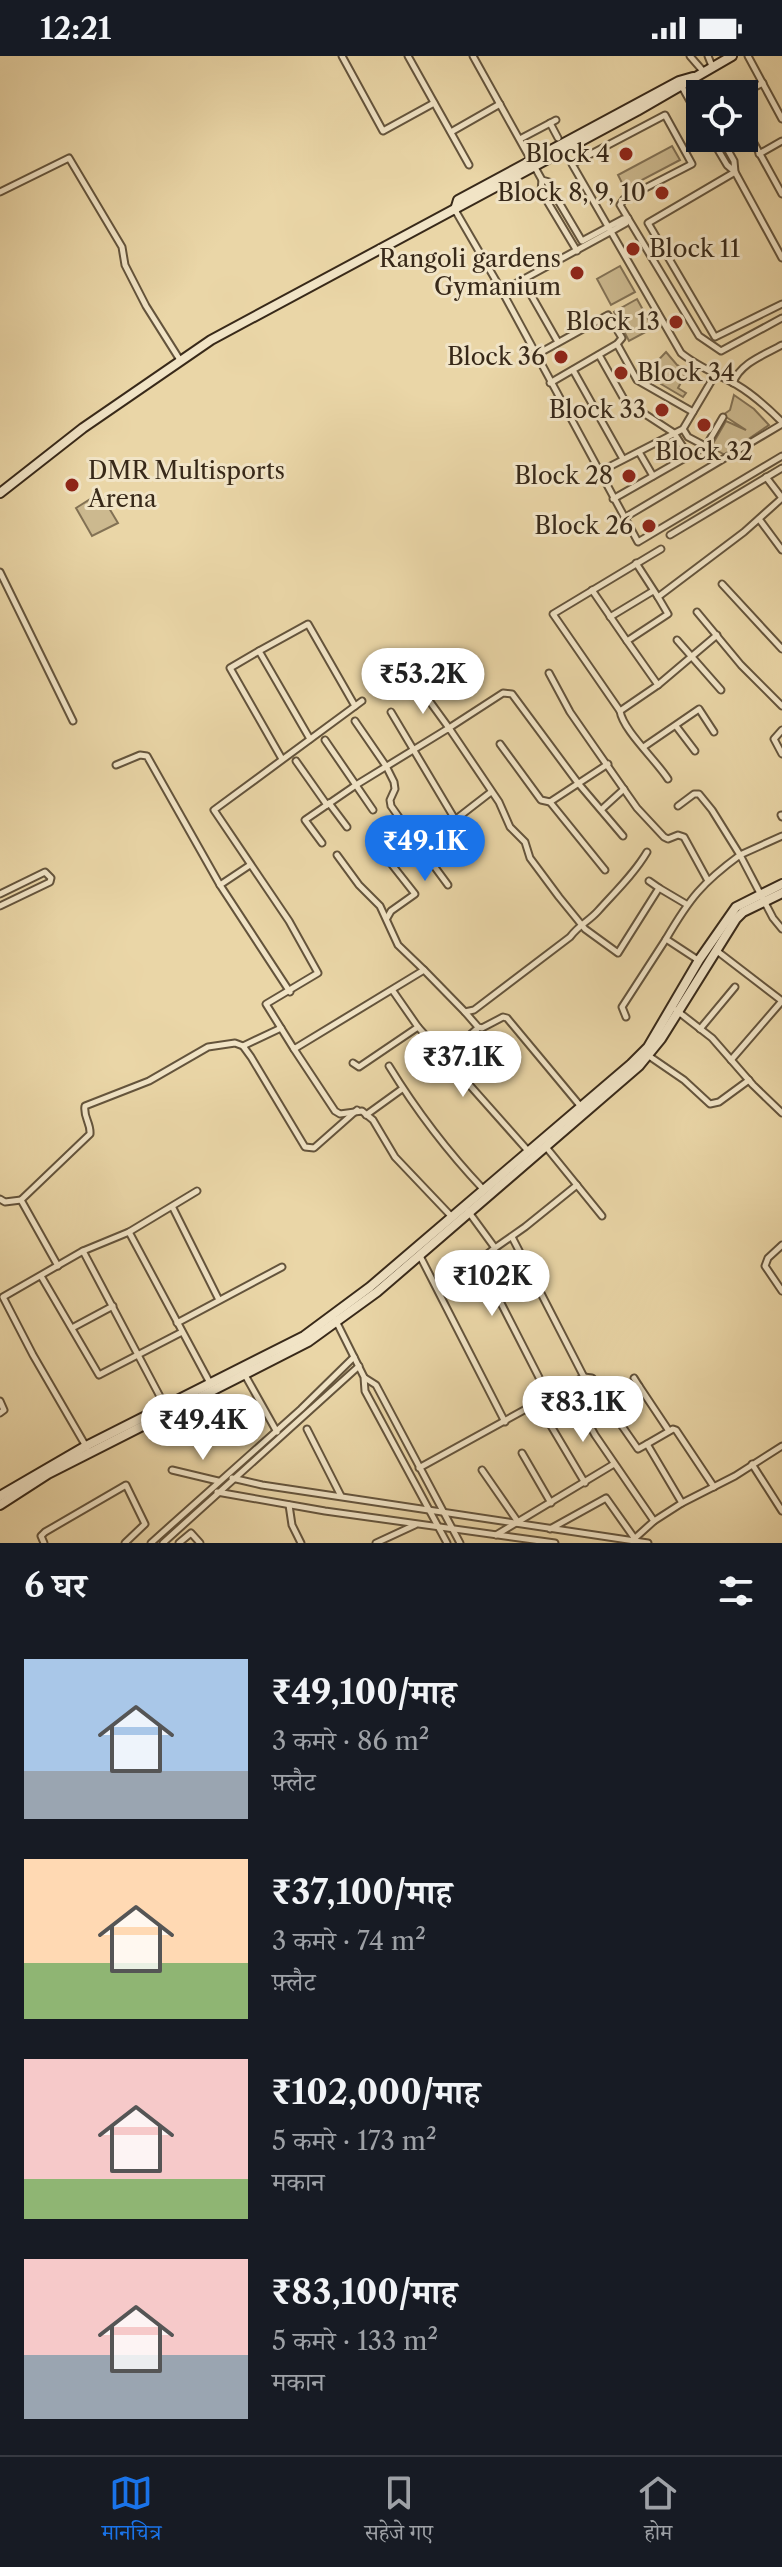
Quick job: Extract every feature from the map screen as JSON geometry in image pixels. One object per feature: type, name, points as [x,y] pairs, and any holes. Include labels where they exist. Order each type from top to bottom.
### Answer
[{"type":"street","points":[[342,56],[383,131],[434,103]]},
{"type":"street","points":[[473,56],[533,163],[546,198],[576,249]]},
{"type":"street","points":[[690,56],[703,71]]},
{"type":"street","points":[[708,56],[712,66]]},
{"type":"street","points":[[688,80],[732,56]]},
{"type":"street","points":[[748,56],[782,119]]},
{"type":"street","points":[[411,57],[469,165]]},
{"type":"street","points":[[0,493],[83,428],[180,360],[258,313],[455,210],[533,163],[686,81]]},
{"type":"street","points":[[758,86],[763,83]]},
{"type":"street","points":[[451,132],[500,104]]},
{"type":"street","points":[[624,518],[782,423],[768,407],[681,353],[572,164],[665,115],[692,164],[620,205],[699,336],[707,344],[721,351],[782,318]]},
{"type":"street","points":[[520,139],[553,121],[558,138]]},
{"type":"street","points":[[782,141],[759,154],[782,194]]},
{"type":"street","points":[[719,152],[735,172],[782,258]]},
{"type":"street","points":[[729,152],[735,172]]},
{"type":"street","points":[[0,192],[69,158],[122,247],[125,265],[146,306],[180,360]]},
{"type":"street","points":[[735,172],[648,223],[715,337],[782,304]]},
{"type":"street","points":[[543,185],[556,197],[582,241],[626,223],[628,218]]},
{"type":"street","points":[[455,210],[638,542],[782,456]]},
{"type":"street","points":[[502,291],[608,230]]},
{"type":"street","points":[[522,279],[558,342]]},
{"type":"street","points":[[536,355],[608,315],[622,338],[617,344],[550,383]]},
{"type":"street","points":[[617,344],[637,380],[693,412]]},
{"type":"street","points":[[733,383],[736,374],[746,365],[782,345]]},
{"type":"street","points":[[599,355],[625,401],[674,433],[689,456]]},
{"type":"street","points":[[573,370],[624,460]]},
{"type":"street","points":[[599,472],[683,429],[715,375]]},
{"type":"street","points":[[613,499],[705,446],[723,417]]},
{"type":"street","points":[[683,429],[688,437],[705,446]]},
{"type":"street","points":[[639,452],[653,476]]},
{"type":"street","points":[[670,535],[782,468]]},
{"type":"street","points":[[658,597],[782,498],[766,477]]},
{"type":"street","points":[[759,519],[782,550]]},
{"type":"street","points":[[661,549],[553,614],[620,711],[622,722],[645,746],[668,779]]},
{"type":"street","points":[[627,641],[668,614],[636,563]]},
{"type":"street","points":[[0,572],[73,721]]},
{"type":"street","points":[[722,584],[782,649]]},
{"type":"street","points":[[592,590],[658,685]]},
{"type":"street","points":[[610,617],[653,591]]},
{"type":"street","points":[[697,612],[748,673],[782,706]]},
{"type":"street","points":[[282,759],[230,668],[308,624],[355,706]]},
{"type":"street","points":[[620,711],[658,685],[717,635]]},
{"type":"street","points":[[677,640],[721,690]]},
{"type":"street","points":[[259,651],[310,739]]},
{"type":"street","points":[[549,673],[570,712],[637,808],[664,837],[684,837],[707,879]]},
{"type":"street","points":[[420,688],[491,792],[510,827],[525,842],[530,858],[580,923],[598,941],[618,953],[659,888]]},
{"type":"street","points":[[322,843],[305,820],[386,766],[503,693],[510,692],[578,783],[623,836]]},
{"type":"street","points":[[362,701],[214,810],[289,921],[318,973],[266,1004],[335,1111],[344,1114],[357,1110],[373,1120],[395,1157],[452,1218]]},
{"type":"street","points":[[645,746],[699,709],[714,732]]},
{"type":"street","points":[[391,712],[456,821],[477,847]]},
{"type":"street","points":[[355,721],[386,766],[395,785],[390,804],[448,885]]},
{"type":"street","points":[[676,726],[695,751]]},
{"type":"street","points":[[782,730],[774,739],[782,754]]},
{"type":"street","points":[[325,740],[373,810]]},
{"type":"street","points":[[500,744],[541,800],[550,802],[605,870]]},
{"type":"street","points":[[116,765],[140,755],[147,756],[220,885],[290,992]]},
{"type":"street","points":[[296,761],[347,827]]},
{"type":"street","points":[[550,802],[608,764]]},
{"type":"street","points":[[602,809],[624,789]]},
{"type":"street","points":[[420,847],[491,792]]},
{"type":"street","points":[[678,806],[694,794],[699,794],[740,855],[782,929]]},
{"type":"street","points":[[626,1017],[622,1007],[686,904],[707,879],[740,855],[782,836]]},
{"type":"street","points":[[378,847],[415,894],[391,911],[386,919]]},
{"type":"street","points":[[465,1012],[474,1010],[509,985],[570,937],[580,923],[595,915],[647,852]]},
{"type":"street","points":[[337,855],[359,885],[380,906],[398,945],[478,1027],[487,1028],[503,1017],[507,1018],[585,1110]]},
{"type":"street","points":[[220,885],[250,865]]},
{"type":"street","points":[[0,894],[45,872],[51,878],[50,882],[0,906]]},
{"type":"street","points":[[649,881],[686,904]]},
{"type":"street","points":[[0,1496],[88,1449],[169,1414],[335,1319],[420,1256],[468,1210],[546,1147],[648,1047],[736,919],[782,884]]},
{"type":"street","points":[[0,1505],[164,1405],[244,1374],[308,1342],[452,1218],[468,1210],[484,1190],[529,1152],[649,1056],[699,960],[736,907],[782,893]]},
{"type":"street","points":[[666,939],[699,960]]},
{"type":"street","points":[[716,950],[782,1001],[731,1060]]},
{"type":"street","points":[[294,1049],[424,970]]},
{"type":"street","points":[[700,1029],[735,987]]},
{"type":"street","points":[[393,991],[418,1027],[529,1152]]},
{"type":"street","points":[[675,1009],[700,1029],[782,1113]]},
{"type":"street","points":[[353,1063],[359,1067],[418,1027]]},
{"type":"street","points":[[446,1056],[478,1027]]},
{"type":"street","points":[[243,1046],[281,1028]]},
{"type":"street","points":[[0,1199],[5,1202],[21,1200],[90,1134],[91,1127],[84,1115],[85,1106],[149,1081],[208,1047],[235,1043],[243,1046],[305,1147],[314,1148],[357,1110]]},
{"type":"street","points":[[649,1056],[684,1080],[710,1104],[719,1102],[749,1080]]},
{"type":"street","points":[[389,1066],[402,1089],[458,1162],[484,1190]]},
{"type":"street","points":[[366,1115],[402,1089]]},
{"type":"street","points":[[546,1147],[602,1216]]},
{"type":"street","points":[[549,1397],[482,1266],[482,1258],[577,1185]]},
{"type":"street","points":[[88,1449],[2,1298],[83,1251],[129,1232],[173,1208],[197,1191]]},
{"type":"street","points":[[21,1200],[58,1266]]},
{"type":"street","points":[[173,1208],[219,1300]]},
{"type":"street","points":[[468,1210],[495,1248]]},
{"type":"street","points":[[129,1232],[212,1387]]},
{"type":"street","points":[[512,1237],[584,1377]]},
{"type":"street","points":[[782,1245],[768,1258],[765,1266],[782,1291]]},
{"type":"street","points":[[83,1251],[169,1414]]},
{"type":"street","points":[[420,1256],[505,1423]]},
{"type":"street","points":[[177,1323],[282,1267]]},
{"type":"street","points":[[41,1276],[99,1375],[182,1332]]},
{"type":"street","points":[[72,1328],[113,1306]]},
{"type":"street","points":[[335,1319],[364,1377],[365,1391],[447,1543]]},
{"type":"street","points":[[163,1543],[354,1357]]},
{"type":"street","points":[[151,1543],[219,1481],[359,1366]]},
{"type":"street","points":[[244,1374],[277,1434]]},
{"type":"street","points":[[364,1377],[376,1385],[460,1543]]},
{"type":"street","points":[[419,1468],[584,1377],[592,1378],[597,1383],[638,1449]]},
{"type":"street","points":[[634,1378],[669,1431]]},
{"type":"street","points":[[609,1404],[639,1386]]},
{"type":"street","points":[[0,1401],[4,1410],[0,1413]]},
{"type":"street","points":[[538,1404],[585,1483]]},
{"type":"street","points":[[580,1408],[654,1521]]},
{"type":"street","points":[[307,1429],[341,1496]]},
{"type":"street","points":[[629,1455],[669,1431],[676,1430],[714,1487]]},
{"type":"street","points":[[647,1444],[682,1503]]},
{"type":"street","points":[[632,1541],[654,1521],[682,1503],[782,1446]]},
{"type":"street","points":[[522,1453],[551,1503]]},
{"type":"street","points":[[496,1535],[614,1464]]},
{"type":"street","points":[[752,1464],[782,1511]]},
{"type":"street","points":[[172,1470],[219,1481],[341,1496],[648,1543]]},
{"type":"street","points":[[482,1470],[516,1523]]},
{"type":"street","points":[[44,1543],[41,1536],[45,1532],[126,1485],[145,1524],[125,1543]]},
{"type":"street","points":[[217,1492],[496,1535],[510,1540],[555,1543]]},
{"type":"street","points":[[550,1529],[606,1498],[632,1541]]},
{"type":"street","points":[[289,1505],[292,1525],[301,1543]]},
{"type":"street","points":[[180,1517],[185,1522]]},
{"type":"street","points":[[376,1543],[415,1524]]},
{"type":"street","points":[[533,1527],[538,1542]]},
{"type":"street","points":[[179,1543],[191,1533],[200,1543]]},
{"type":"shaded area","points":[[672,146],[680,160],[625,189],[618,175]]},
{"type":"shaded area","points":[[620,266],[635,292],[611,305],[597,279]]},
{"type":"shaded area","points":[[637,299],[653,328],[629,341],[614,312]]},
{"type":"shaded area","points":[[666,352],[677,365],[698,376],[696,381],[685,375],[678,388],[686,393],[683,397],[647,372]]},
{"type":"shaded area","points":[[734,395],[769,425],[725,455],[711,447],[726,421],[746,430],[723,415],[730,410]]},
{"type":"shaded area","points":[[100,493],[118,523],[92,536],[76,508]]},
{"type":"place","name":"Block 4","points":[[626,154]]},
{"type":"place","name":"Block 8, 9, 10","points":[[662,193]]},
{"type":"place","name":"Block 11","points":[[633,249]]},
{"type":"place","name":"Rangoli gardens Gymanium","points":[[577,273]]},
{"type":"place","name":"Block 13","points":[[676,322]]},
{"type":"place","name":"Block 36","points":[[561,357]]},
{"type":"place","name":"Block 34","points":[[621,373]]},
{"type":"place","name":"Block 33","points":[[662,410]]},
{"type":"place","name":"Block 32","points":[[704,425]]},
{"type":"place","name":"Block 28","points":[[629,476]]},
{"type":"place","name":"DMR Multisports Arena","points":[[72,485]]},
{"type":"place","name":"Block 26","points":[[649,526]]}]
